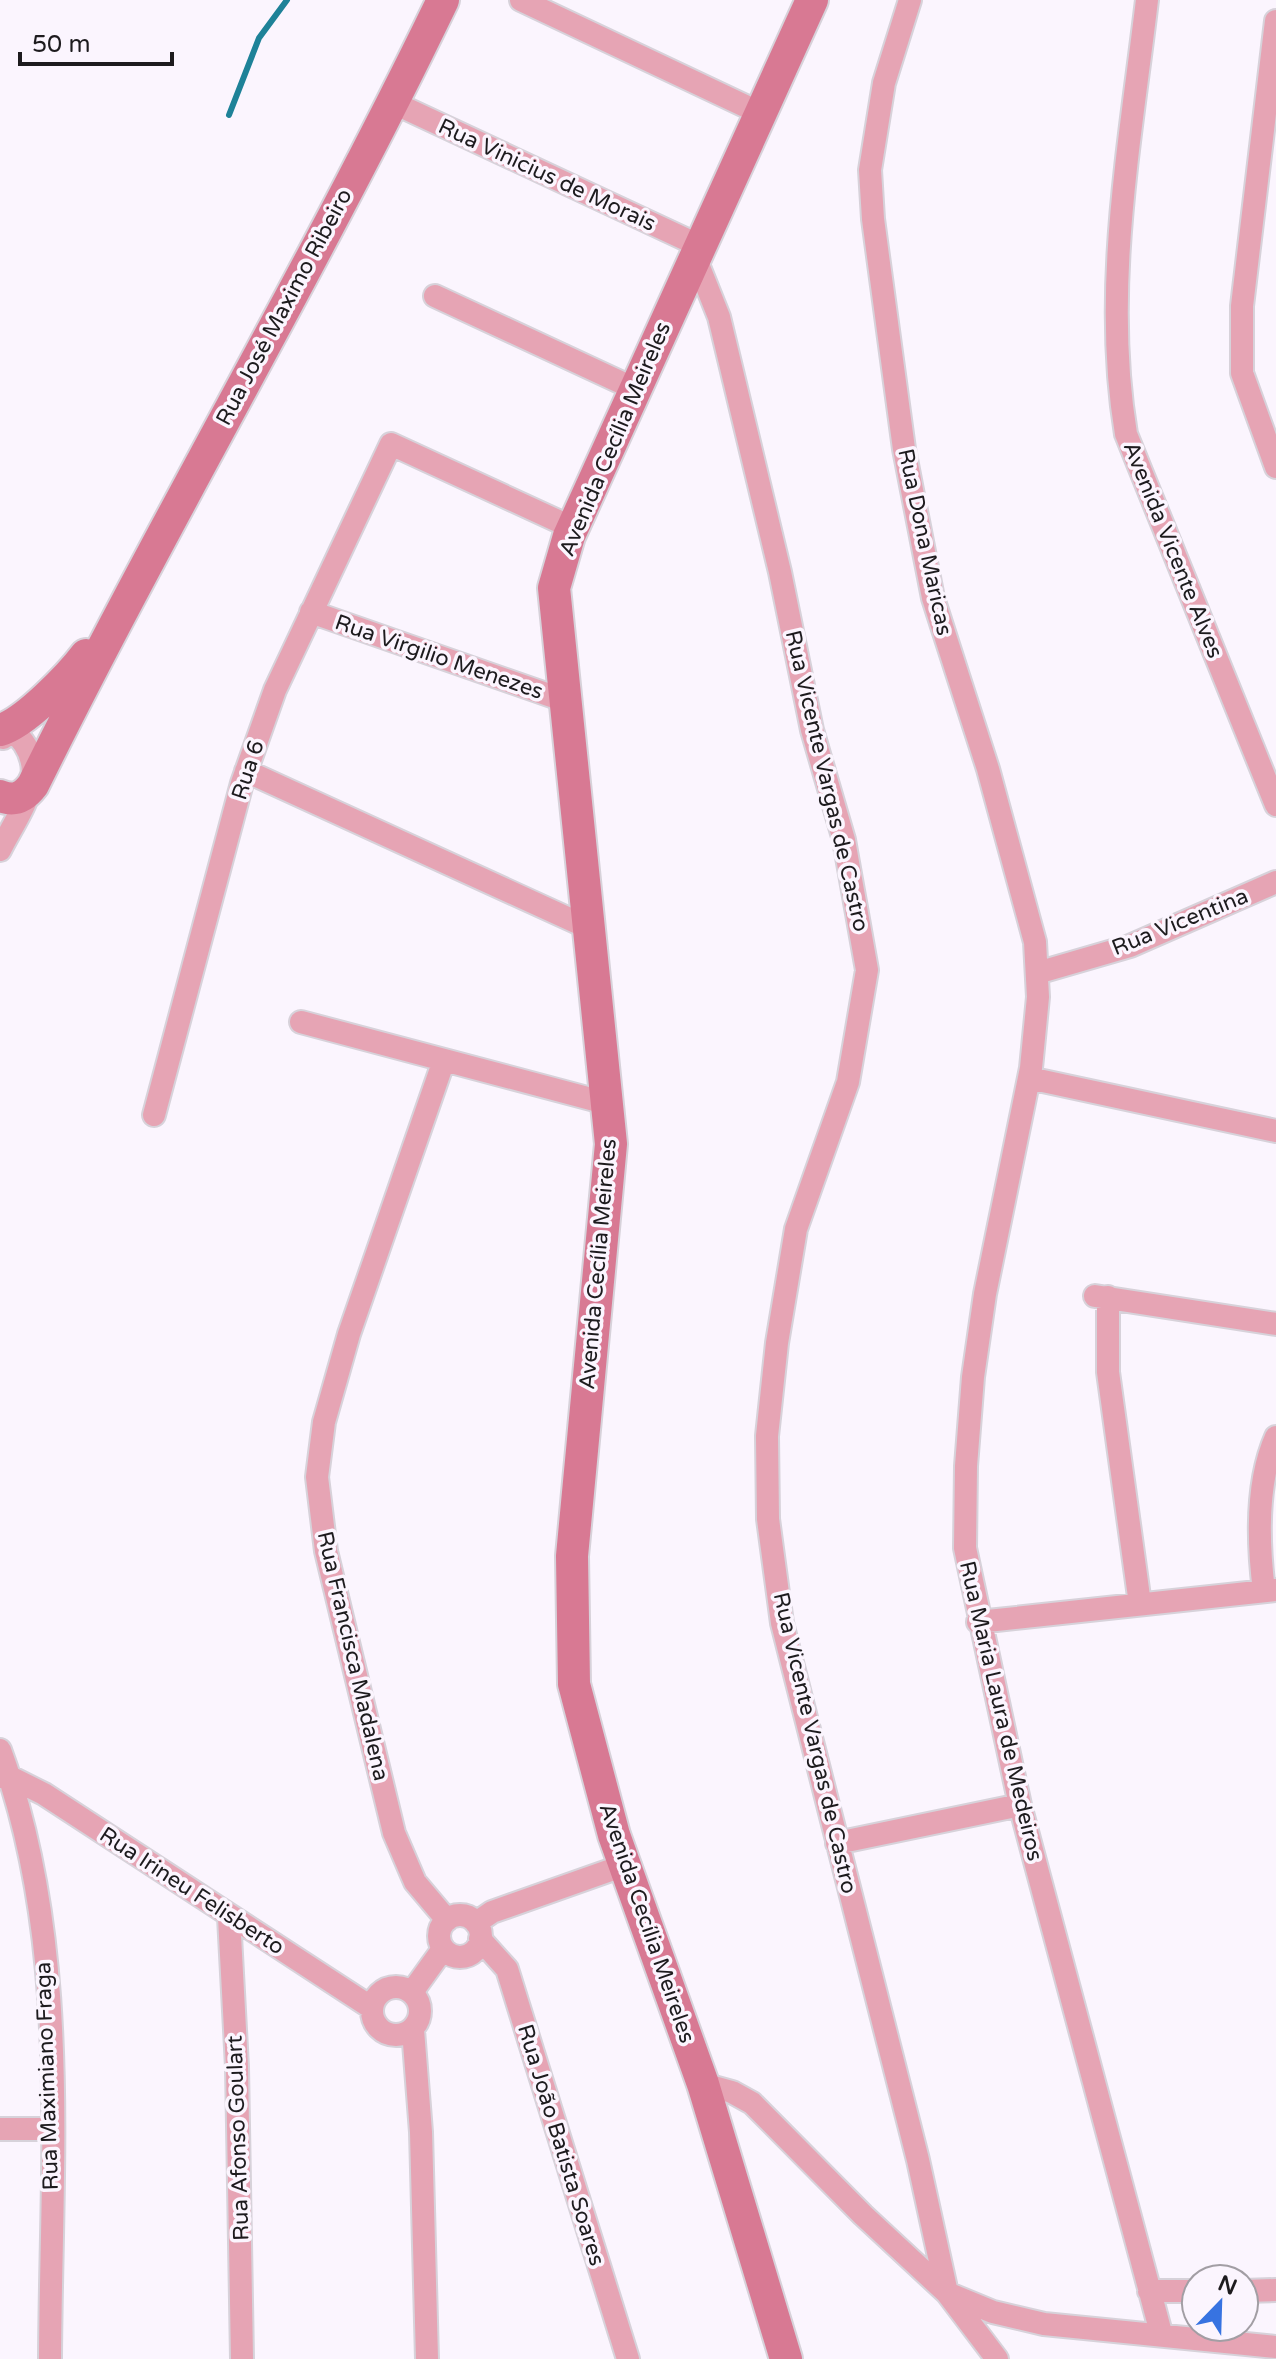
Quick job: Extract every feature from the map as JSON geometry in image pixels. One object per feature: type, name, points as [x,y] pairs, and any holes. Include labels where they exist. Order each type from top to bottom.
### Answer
[{"type":"street","name":"Rua José Maximo Ribeiro","points":[[33,785],[119,611],[394,103],[443,0]]},
{"type":"street","points":[[521,0],[760,113]]},
{"type":"street","name":"Avenida Cecília Meireles","points":[[786,2359],[703,2084],[625,1865],[574,1684],[572,1556],[611,1144],[554,588],[573,528],[812,0]]},
{"type":"street","name":"Rua Dona Maricas","points":[[910,0],[884,83],[870,170],[877,250],[904,449],[933,598],[988,769],[1035,942],[1038,997],[1029,1078]]},
{"type":"street","name":"Avenida Vicente Alves","points":[[1147,0],[1116,273],[1116,374],[1126,434],[1276,805]]},
{"type":"street","points":[[1276,21],[1242,306],[1242,373],[1276,467]]},
{"type":"street","name":"Rua Vinicius de Morais","points":[[394,103],[697,252]]},
{"type":"street","name":"Rua Vicente Vargas de Castro","points":[[697,252],[719,317],[780,572],[812,730],[844,840],[867,970],[848,1082],[796,1229],[777,1343],[767,1436],[768,1519],[782,1623],[918,2160],[947,2293]]},
{"type":"street","points":[[435,296],[635,389]]},
{"type":"street","name":"Rua 6","points":[[154,1115],[246,771],[275,690],[391,444],[573,528]]},
{"type":"street","name":"Rua José Maximo Ribeiro","points":[[3,733],[81,663],[119,611]]},
{"type":"street","name":"Rua Virgilio Menezes","points":[[311,612],[566,701]]},
{"type":"street","points":[[0,850],[33,785],[31,755],[24,740],[3,733]]},
{"type":"street","points":[[246,771],[589,928]]},
{"type":"street","points":[[0,796],[14,799],[25,796],[33,785]]},
{"type":"street","name":"Rua Vicentina","points":[[1037,973],[1130,946],[1276,882]]},
{"type":"street","points":[[301,1022],[606,1103]]},
{"type":"street","name":"Rua Francisca Madalena","points":[[444,1060],[349,1334],[324,1422],[317,1477],[326,1551],[394,1833],[415,1882],[447,1920]]},
{"type":"street","points":[[1029,1078],[1276,1131]]},
{"type":"street","name":"Rua Maria Laura de Medeiros","points":[[1029,1078],[985,1294],[973,1377],[966,1466],[965,1548],[978,1622],[1020,1805],[1161,2333]]},
{"type":"street","points":[[1140,1604],[1108,1372],[1102,1297],[1276,1324]]},
{"type":"street","points":[[978,1622],[1270,1590],[1259,1550],[1267,1457],[1276,1437]]},
{"type":"street","name":"Rua Maximiano Fraga","points":[[0,1750],[5,1777],[32,1855],[46,1975],[51,2129],[50,2359]]},
{"type":"street","name":"Rua Irineu Felisberto","points":[[5,1777],[44,1794],[372,2008]]},
{"type":"street","points":[[837,1843],[1020,1805]]},
{"type":"street","points":[[478,1931],[462,1916],[447,1920],[439,1934],[443,1949],[449,1954],[465,1956],[478,1947],[478,1931],[492,1912],[625,1865]]},
{"type":"street","name":"Rua Afonso Goulart","points":[[229,1917],[239,2111],[242,2359]]},
{"type":"street","name":"Rua João Batista Soares","points":[[478,1931],[507,1969],[628,2359]]},
{"type":"street","points":[[412,1992],[443,1949]]},
{"type":"street","points":[[413,2030],[397,2036],[381,2031],[372,2016],[372,2008],[380,1993],[396,1987],[412,1992],[417,1998],[421,2015],[413,2030],[421,2132],[427,2359]]},
{"type":"street","points":[[703,2084],[732,2092],[752,2103],[873,2225],[947,2293],[997,2359]]},
{"type":"street","points":[[0,2129],[51,2129]]},
{"type":"street","points":[[1149,2291],[1180,2291]]},
{"type":"street","points":[[947,2293],[993,2312],[1044,2324],[1161,2333],[1276,2347]]},
{"type":"waterway","points":[[229,115],[259,38],[287,0]]}]
